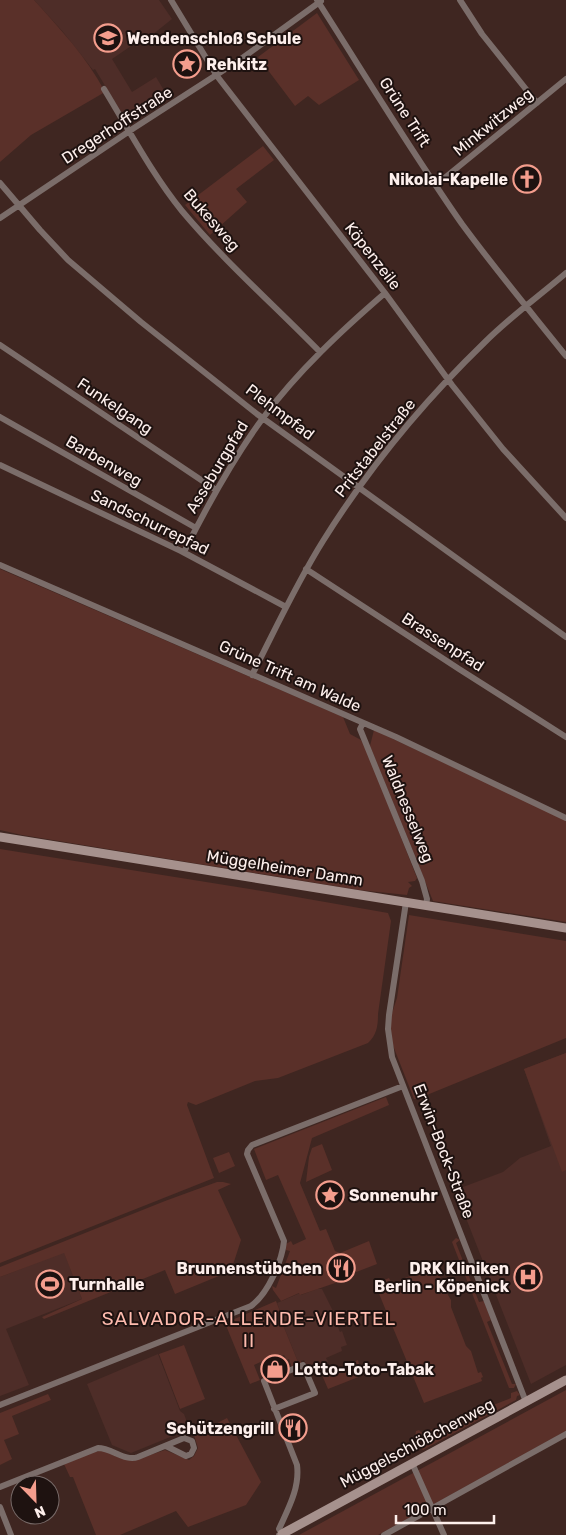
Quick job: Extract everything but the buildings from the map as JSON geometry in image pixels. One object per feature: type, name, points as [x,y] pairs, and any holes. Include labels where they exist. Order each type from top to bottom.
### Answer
[{"type":"main road","name":"Müggelheimer Damm","points":[[0,837],[566,928]]},
{"type":"main road","name":"Müggelschlößchenweg","points":[[280,1534],[566,1380]]},
{"type":"street","name":"Köpenzeile","points":[[171,0],[217,76],[385,293],[448,379],[503,449],[566,518]]},
{"type":"street","points":[[460,0],[482,34],[538,103]]},
{"type":"street","name":"Dregerhoffstraße","points":[[0,218],[253,52],[319,1]]},
{"type":"street","name":"Grüne Trift","points":[[319,1],[436,185],[476,242],[566,356]]},
{"type":"street","name":"Minkwitzweg","points":[[436,185],[566,79]]},
{"type":"street","name":"Bukesweg","points":[[104,89],[130,132],[183,211],[221,254],[320,352]]},
{"type":"street","name":"Plehmpfad","points":[[0,183],[47,238],[84,275],[141,322],[263,417],[566,637]]},
{"type":"street","name":"Pritstabelstraße","points":[[252,675],[306,569],[330,530],[406,428],[448,379],[486,341],[566,273]]},
{"type":"street","name":"Asseburgpfad","points":[[184,552],[216,490],[263,417],[320,352],[385,293]]},
{"type":"street","name":"Funkelgang","points":[[0,345],[216,490]]},
{"type":"street","name":"Barbenweg","points":[[0,417],[196,528]]},
{"type":"street","name":"Sandschurrepfad","points":[[0,465],[184,552],[286,607]]},
{"type":"street","name":"Grüne Trift am Walde","points":[[0,565],[396,737],[566,818]]},
{"type":"street","name":"Brassenpfad","points":[[306,569],[566,737]]},
{"type":"street","name":"Waldnesselweg","points":[[363,723],[360,729],[422,881],[427,899],[426,906]]},
{"type":"street","name":"Erwin-Bock-Straße","points":[[406,902],[388,1029],[392,1057],[526,1402]]},
{"type":"street","points":[[0,1406],[257,1302],[266,1292],[283,1250],[284,1241],[247,1154],[248,1150],[252,1145],[403,1086]]},
{"type":"street","name":"Müggelschlößchenweg","points":[[274,1409],[314,1393],[303,1365],[264,1381],[274,1409],[297,1465],[298,1472],[296,1486],[279,1529],[280,1534]]},
{"type":"street","points":[[384,1535],[566,1434]]},
{"type":"street","points":[[0,1488],[98,1448],[104,1448],[129,1458],[134,1458],[166,1446]]},
{"type":"street","points":[[412,1463],[434,1508],[444,1535]]},
{"type":"street","points":[[0,1507],[11,1535]]},
{"type":"shaded area","points":[[0,0],[34,0],[81,55],[105,92],[31,135],[0,162]]},
{"type":"shaded area","points":[[34,0],[159,0],[172,19],[137,47],[134,44],[112,59],[132,92],[156,77],[168,97],[127,122],[95,69],[93,70],[63,32]]},
{"type":"shaded area","points":[[317,13],[359,80],[319,105],[308,96],[295,106],[258,57]]},
{"type":"shaded area","points":[[263,146],[274,160],[236,189],[247,202],[210,235],[185,205]]},
{"type":"shaded area","points":[[0,569],[343,717],[350,734],[361,740],[367,751],[417,878],[415,881],[408,882],[412,886],[409,888],[407,895],[359,890],[0,830]]},
{"type":"shaded area","points":[[374,730],[566,820],[566,922],[433,901],[370,746]]},
{"type":"shaded area","points":[[0,849],[388,913],[391,921],[375,1033],[368,1043],[278,1078],[255,1081],[196,1105],[188,1102],[187,1105],[214,1178],[0,1263]]},
{"type":"shaded area","points":[[409,915],[566,941],[566,1038],[414,1099],[392,1043],[390,1019],[397,998]]},
{"type":"shaded area","name":"DRK Kliniken Berlin - Köpenick","points":[[566,1053],[566,1365],[531,1384],[455,1190],[503,1172],[520,1158],[551,1146],[524,1069]]},
{"type":"shaded area","points":[[566,1053],[566,1170],[562,1172],[524,1069]]},
{"type":"shaded area","points":[[386,1097],[389,1105],[312,1138],[300,1183],[320,1231],[326,1229],[335,1251],[340,1253],[369,1241],[377,1264],[346,1276],[344,1280],[300,1295],[299,1293],[281,1301],[272,1286],[276,1288],[290,1251],[286,1250],[286,1244],[291,1241],[293,1245],[306,1239],[278,1175],[266,1180],[254,1149]]},
{"type":"shaded area","points":[[322,1144],[332,1170],[306,1182],[312,1148]]},
{"type":"shaded area","points":[[229,1152],[235,1166],[219,1173],[213,1158]]},
{"type":"shaded area","points":[[217,1182],[231,1184],[218,1190],[241,1240],[231,1271],[175,1294],[165,1270],[44,1319],[42,1317],[82,1299],[64,1253],[0,1277],[0,1267]]},
{"type":"shaded area","points":[[456,1238],[460,1240],[456,1243],[479,1302],[484,1301],[491,1320],[487,1322],[512,1384],[516,1384],[514,1388],[509,1388],[452,1242]]},
{"type":"shaded area","points":[[64,1252],[82,1299],[6,1329],[29,1385],[0,1396],[0,1277]]},
{"type":"shaded area","points":[[434,1265],[438,1272],[440,1272],[439,1275],[446,1287],[444,1288],[451,1300],[451,1307],[466,1346],[471,1351],[478,1373],[481,1372],[483,1377],[481,1378],[482,1381],[424,1403],[375,1284],[389,1278],[392,1284],[430,1269],[429,1267]]},
{"type":"shaded area","points":[[322,1289],[347,1345],[341,1347],[342,1351],[326,1358],[328,1362],[309,1370],[304,1360],[298,1362],[279,1315],[281,1314],[277,1303],[300,1293],[301,1295]]},
{"type":"shaded area","points":[[276,1301],[281,1314],[279,1315],[298,1362],[301,1361],[301,1364],[292,1368],[289,1359],[287,1360],[284,1355],[268,1361],[267,1359],[254,1365],[260,1380],[250,1384],[225,1323]]},
{"type":"shaded area","points":[[184,1345],[205,1399],[180,1409],[159,1354]]},
{"type":"shaded area","points":[[158,1354],[180,1411],[184,1414],[188,1425],[185,1431],[131,1453],[112,1445],[87,1384]]},
{"type":"shaded area","points":[[358,1360],[361,1376],[328,1389],[322,1375]]},
{"type":"shaded area","points":[[566,1390],[566,1431],[378,1535],[299,1535]]},
{"type":"shaded area","points":[[517,1391],[520,1395],[517,1396],[516,1400],[423,1450],[418,1443],[416,1431],[419,1430],[422,1433],[478,1411],[478,1407],[486,1404],[488,1407],[511,1398],[511,1393]]},
{"type":"shaded area","points":[[48,1394],[51,1400],[12,1416],[19,1434],[4,1440],[12,1459],[0,1465],[0,1413]]},
{"type":"shaded area","points":[[227,1418],[261,1482],[246,1505],[188,1527],[176,1511],[120,1535],[96,1535],[73,1477],[70,1477],[64,1464],[104,1450],[132,1461],[165,1450],[189,1460],[194,1456],[198,1448],[194,1435]]},
{"type":"place","name":"Wendenschloß Schule","points":[[108,38]]},
{"type":"place","name":"Rehkitz","points":[[187,64]]},
{"type":"place","name":"Nikolai-Kapelle","points":[[527,179]]},
{"type":"place","name":"Sonnenuhr","points":[[330,1195]]},
{"type":"place","name":"Brunnenstübchen","points":[[341,1268]]},
{"type":"place","name":"DRK Kliniken Berlin - Köpenick","points":[[528,1277]]},
{"type":"place","name":"Turnhalle","points":[[50,1284]]},
{"type":"place","name":"Lotto-Toto-Tabak","points":[[275,1369]]},
{"type":"place","name":"Schützengrill","points":[[293,1428]]},
{"type":"district","name":"SALVADOR-ALLENDE-VIERTEL II","points":[[249,1329]]}]
